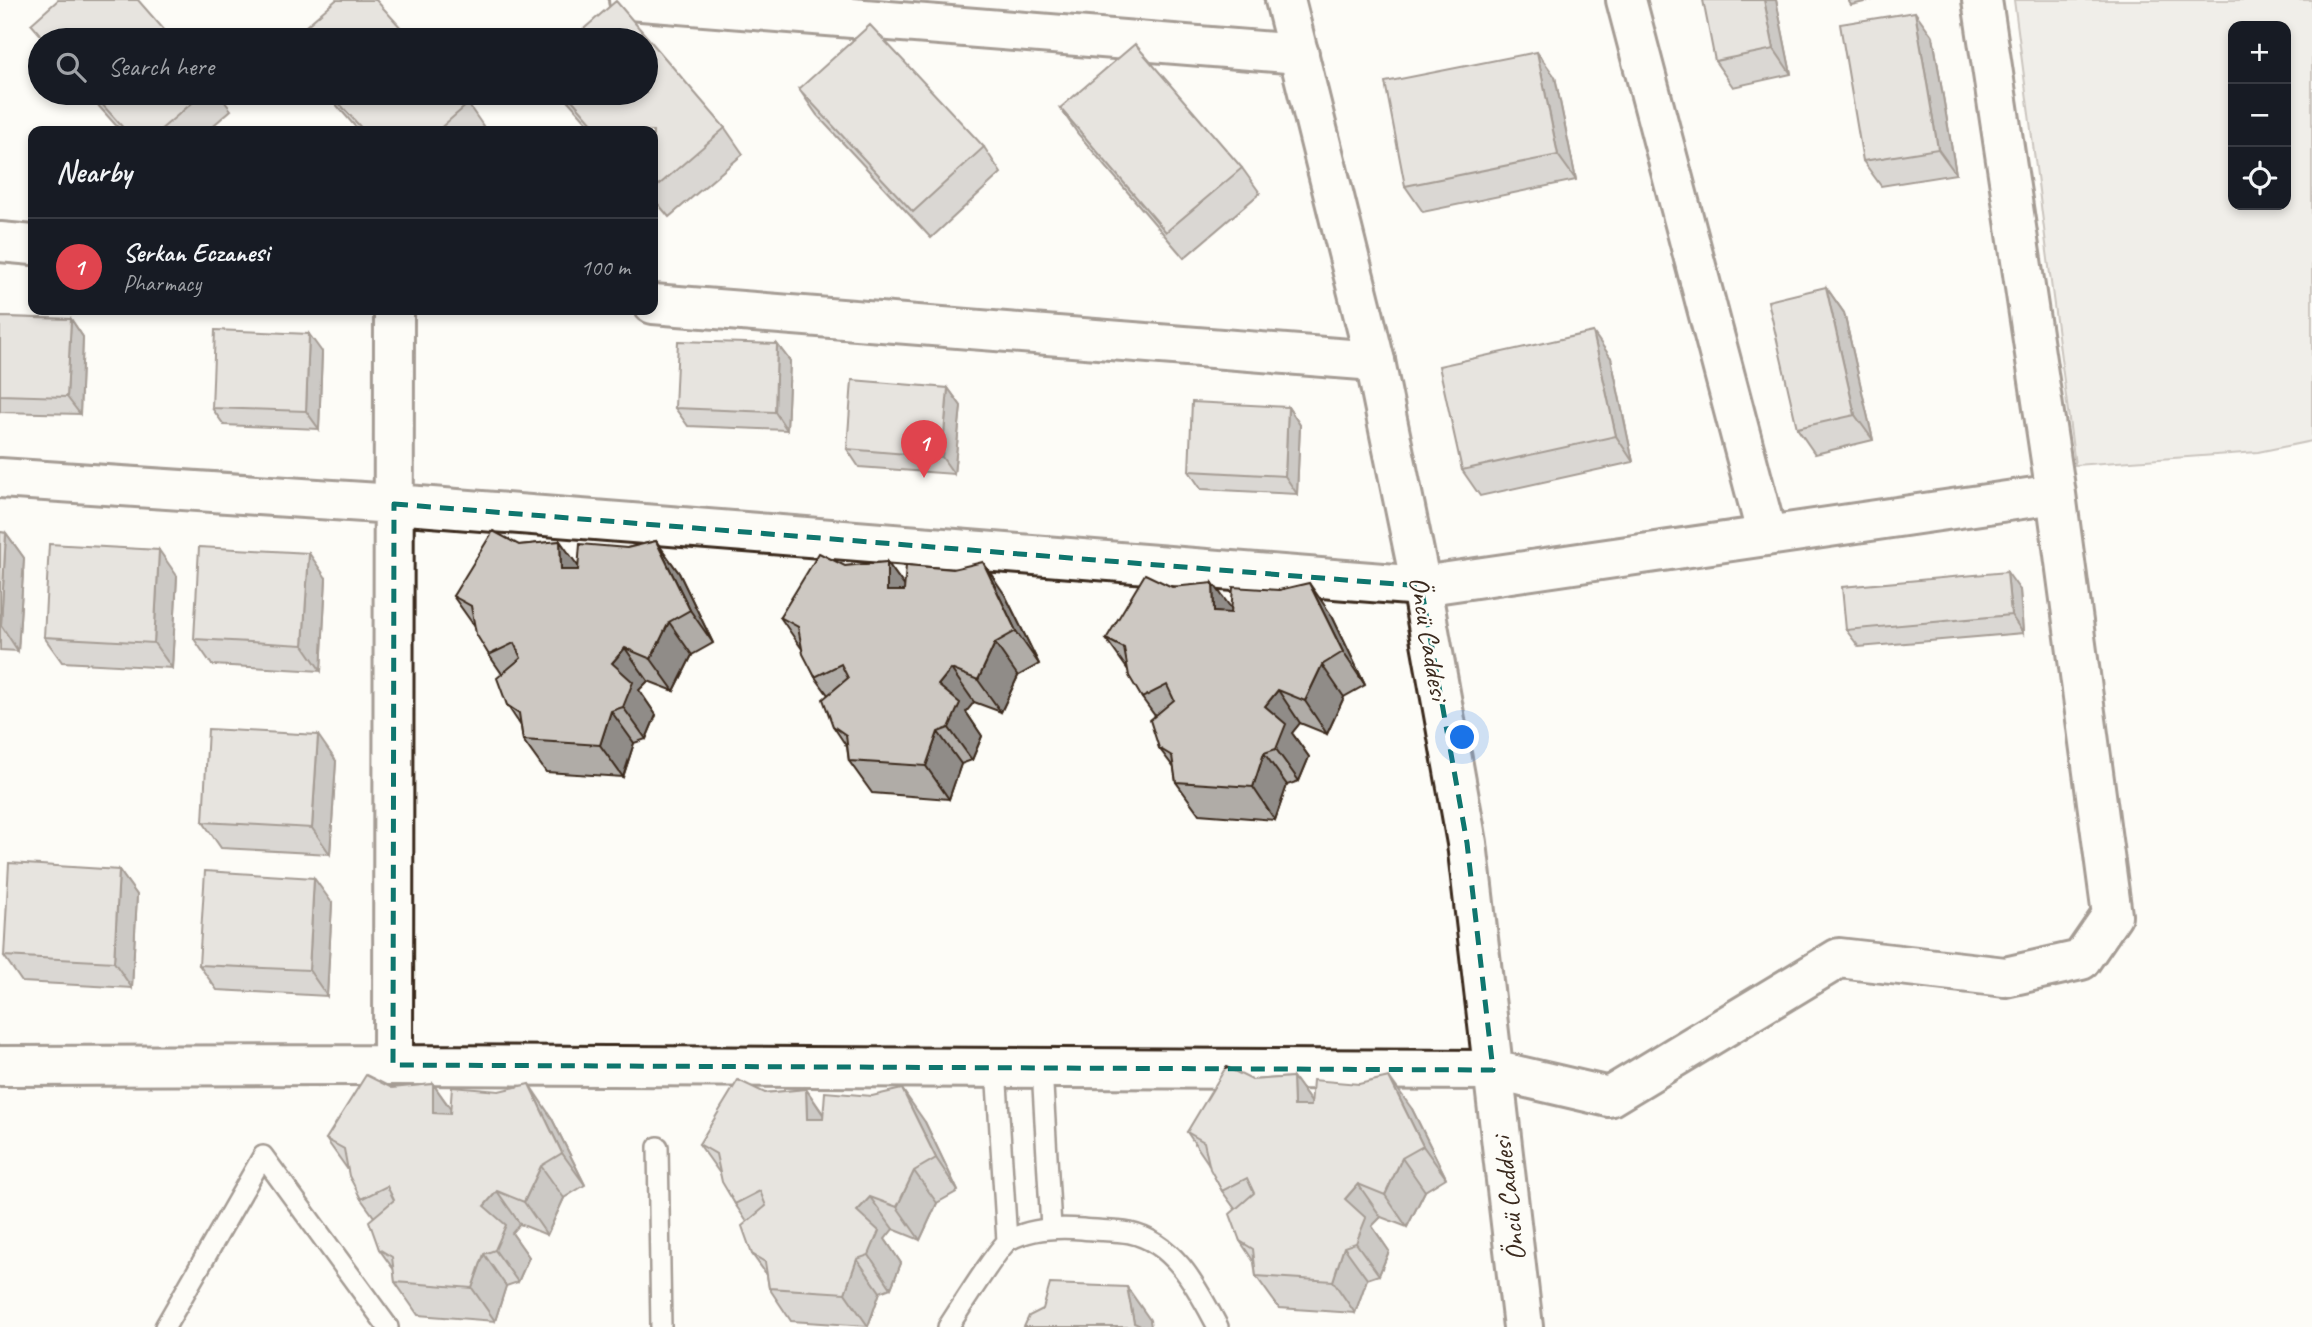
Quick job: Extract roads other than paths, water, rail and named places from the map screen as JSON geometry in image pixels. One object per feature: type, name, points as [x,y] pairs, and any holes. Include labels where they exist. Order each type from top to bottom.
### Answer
[{"type":"street","points":[[629,0],[1299,54]]},
{"type":"street","name":"Öncü Caddesi","points":[[1285,0],[1375,361],[1421,586],[1467,843],[1523,1327]]},
{"type":"street","points":[[1626,0],[1767,536]]},
{"type":"street","points":[[0,1066],[1493,1070],[1609,1097],[1839,958],[2005,977],[2081,961],[2112,915],[2056,494],[1982,0]]},
{"type":"street","points":[[0,242],[28,245]]},
{"type":"street","points":[[658,304],[1375,361]]},
{"type":"street","points":[[393,1066],[394,315]]},
{"type":"street","points":[[0,478],[394,504],[1421,586],[2056,494]]},
{"type":"lane","points":[[996,1068],[1007,1241]]},
{"type":"lane","points":[[1042,1068],[1051,1228]]},
{"type":"lane","points":[[658,1147],[661,1327]]},
{"type":"lane","points":[[165,1327],[263,1156],[387,1327]]},
{"type":"lane","points":[[948,1327],[1007,1241],[1051,1228],[1131,1234],[1156,1245],[1175,1260],[1191,1278],[1218,1327]]},
{"type":"place","name":"Serkan Eczanesi","points":[[924,478]]}]
